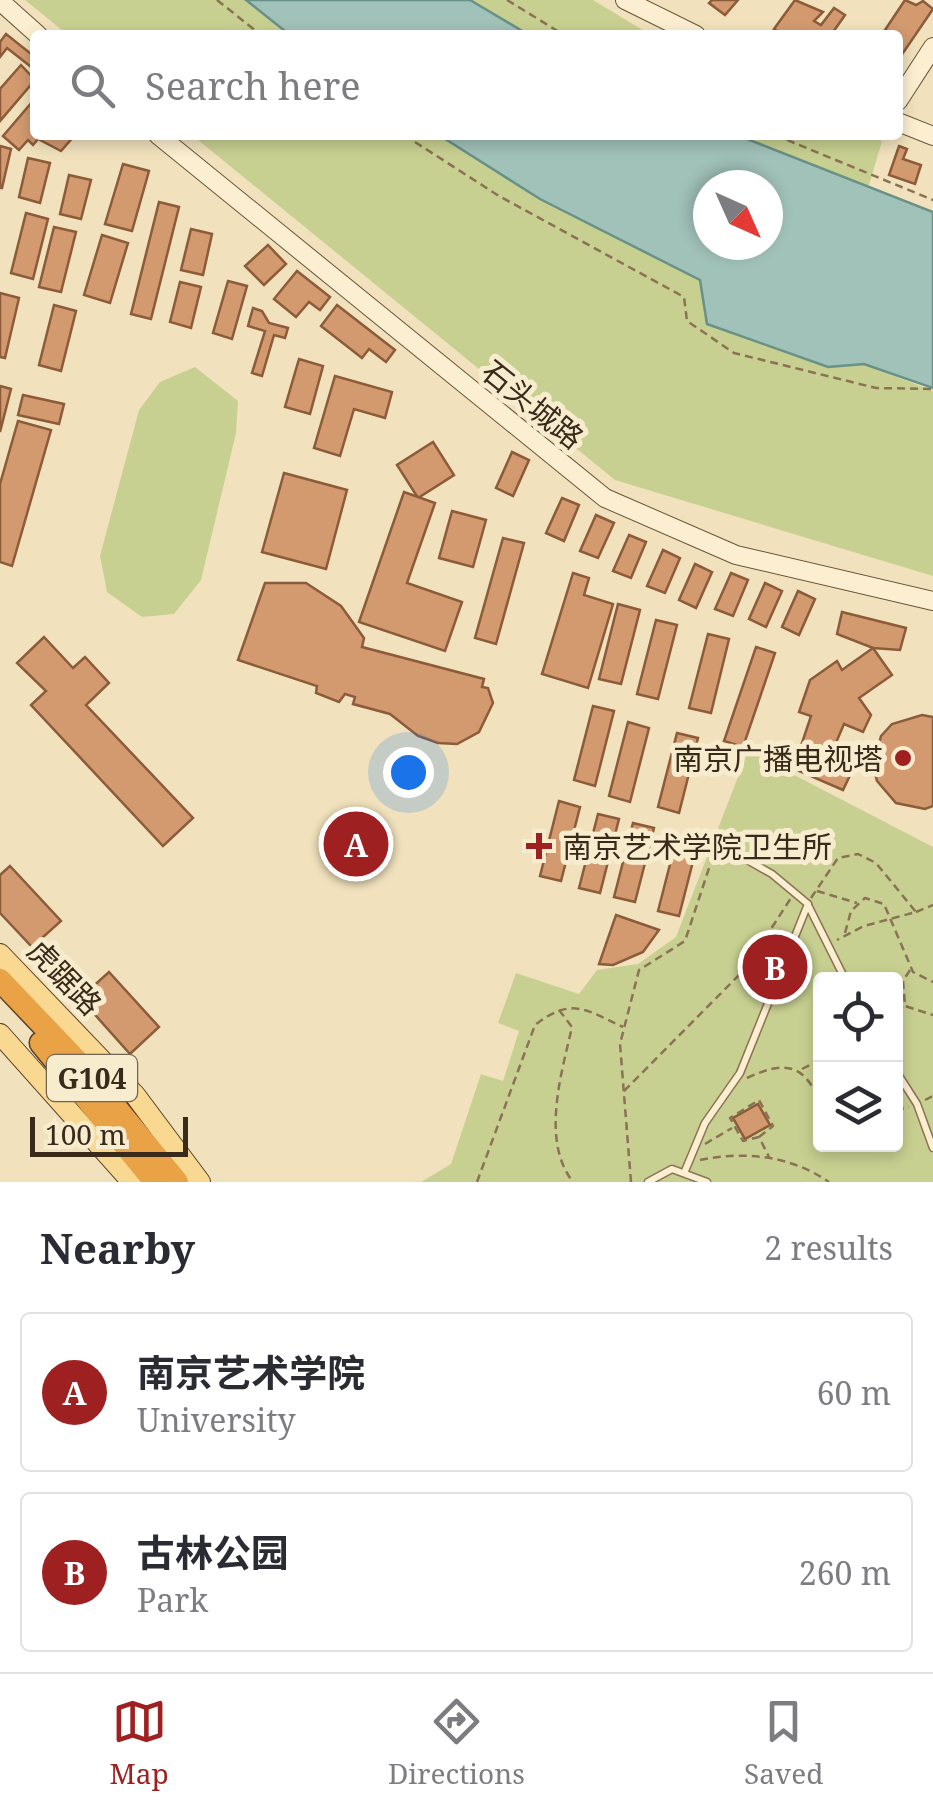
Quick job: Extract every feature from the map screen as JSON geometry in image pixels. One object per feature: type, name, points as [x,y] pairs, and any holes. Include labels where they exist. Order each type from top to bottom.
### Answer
[{"type":"highway","name":"G104","points":[[0,980],[188,1177]]},
{"type":"highway","name":"G104","points":[[0,1001],[155,1182]]},
{"type":"main road","name":"虎踞路","points":[[0,954],[134,1095],[188,1177]]},
{"type":"main road","points":[[0,1034],[132,1182]]},
{"type":"street","points":[[625,0],[686,30]]},
{"type":"street","points":[[0,2],[32,30]]},
{"type":"street","points":[[903,93],[933,47]]},
{"type":"street","points":[[903,124],[933,136]]},
{"type":"street","name":"石头城路","points":[[164,140],[605,498],[736,555],[933,601]]},
{"type":"lane","points":[[705,836],[795,891],[808,904],[842,972]]},
{"type":"lane","points":[[684,1171],[740,1073],[808,904]]},
{"type":"lane","points":[[903,1081],[918,1104],[933,1148]]},
{"type":"lane","points":[[648,1182],[663,1171],[684,1171],[707,1182]]},
{"type":"path","points":[[217,0],[255,30]]},
{"type":"path","points":[[507,0],[556,30]]},
{"type":"path","points":[[412,140],[499,196],[684,297],[687,321],[734,353],[876,388],[933,389]]},
{"type":"path","points":[[787,140],[933,200]]},
{"type":"path","points":[[631,1182],[620,1044],[624,1028],[640,970],[685,941],[717,842]]},
{"type":"path","points":[[808,904],[838,858],[858,854],[876,863],[916,912]]},
{"type":"path","points":[[623,1092],[746,969],[795,891]]},
{"type":"path","points":[[815,891],[859,903]]},
{"type":"path","points":[[845,934],[851,911],[864,898],[884,904],[894,918],[912,968],[933,982]]},
{"type":"path","points":[[828,946],[845,934],[933,906]]},
{"type":"path","points":[[912,968],[903,982],[905,1006],[933,1015]]},
{"type":"path","points":[[477,1182],[535,1026],[556,1009],[583,1008],[624,1028]]},
{"type":"path","points":[[556,1009],[566,1015],[572,1028],[559,1090],[556,1148],[562,1167],[573,1182]]},
{"type":"path","points":[[731,1084],[780,1064],[801,1070],[816,1062]]},
{"type":"path","points":[[801,1070],[813,1091]]},
{"type":"path","points":[[759,1100],[773,1126],[759,1137],[743,1141],[730,1118],[738,1109],[759,1100]]},
{"type":"path","points":[[693,1151],[734,1127]]},
{"type":"path","points":[[759,1137],[770,1157]]},
{"type":"path","points":[[688,1162],[728,1155],[770,1157],[829,1182]]},
{"type":"green space","points":[[25,0],[593,0],[643,30],[62,30]]},
{"type":"green space","points":[[198,140],[447,140],[540,199],[456,140],[882,141],[869,185],[783,234],[783,170],[693,170],[693,260],[737,260],[701,281],[707,325],[828,367],[864,364],[933,391],[933,576],[615,480]]},
{"type":"green space","points":[[195,367],[238,401],[236,433],[201,580],[174,614],[142,617],[107,592],[100,556],[139,410],[160,382]]},
{"type":"green space","points":[[748,751],[933,847],[933,1182],[421,1182],[451,1164],[481,1074],[503,1081],[519,1031],[498,1023],[516,973],[579,994],[597,970],[638,964],[676,937]]},
{"type":"water","points":[[246,0],[470,0],[521,30],[284,30]]},
{"type":"water","points":[[447,140],[750,140],[933,212],[933,388],[864,364],[828,367],[707,324],[700,280],[540,199]]},
{"type":"building","points":[[738,0],[725,15],[709,3]]},
{"type":"building","points":[[795,0],[823,12],[814,21],[821,25],[834,8],[845,15],[834,30],[774,29]]},
{"type":"building","points":[[905,0],[916,5],[923,1],[933,9],[903,53],[903,30],[885,30]]},
{"type":"building","points":[[6,34],[30,53],[30,66],[7,48],[0,57],[0,42]]},
{"type":"building","points":[[21,65],[30,75],[30,86],[0,121],[0,89]]},
{"type":"building","points":[[30,104],[30,140],[37,140],[33,145],[28,140],[19,150],[3,136]]},
{"type":"building","points":[[40,140],[71,140],[61,151]]},
{"type":"building","points":[[0,146],[11,149],[2,188],[0,188]]},
{"type":"building","points":[[899,146],[907,149],[903,159],[921,165],[915,184],[889,175]]},
{"type":"building","points":[[28,158],[50,163],[40,203],[19,197]]},
{"type":"building","points":[[123,164],[149,171],[132,231],[105,224]]},
{"type":"building","points":[[69,175],[91,180],[81,219],[60,214]]},
{"type":"building","points":[[159,202],[179,207],[151,319],[131,314]]},
{"type":"building","points":[[26,213],[48,219],[33,279],[11,273]]},
{"type":"building","points":[[54,227],[76,232],[61,292],[39,287]]},
{"type":"building","points":[[191,229],[212,234],[203,275],[181,270]]},
{"type":"building","points":[[102,235],[128,243],[110,303],[84,295]]},
{"type":"building","points":[[268,245],[286,264],[264,285],[245,266]]},
{"type":"building","points":[[297,271],[330,297],[320,310],[309,302],[296,317],[274,299]]},
{"type":"building","points":[[228,281],[247,286],[232,339],[213,333]]},
{"type":"building","points":[[180,282],[201,287],[191,328],[170,322]]},
{"type":"building","points":[[0,293],[19,298],[5,358],[0,357]]},
{"type":"building","points":[[54,305],[76,311],[61,371],[39,365]]},
{"type":"building","points":[[337,305],[395,350],[386,362],[369,349],[362,358],[321,326]]},
{"type":"building","points":[[253,308],[262,311],[269,323],[288,328],[285,338],[274,335],[262,376],[252,373],[265,331],[248,326]]},
{"type":"building","points":[[299,359],[323,366],[310,414],[285,407]]},
{"type":"building","points":[[335,376],[392,392],[385,418],[354,409],[340,456],[314,448]]},
{"type":"building","points":[[0,386],[11,389],[0,432]]},
{"type":"building","points":[[23,395],[64,404],[59,424],[18,415]]},
{"type":"building","points":[[18,421],[51,430],[12,566],[0,562],[0,484]]},
{"type":"building","points":[[433,442],[454,475],[418,498],[397,465]]},
{"type":"building","points":[[512,452],[529,460],[513,496],[496,488]]},
{"type":"building","points":[[284,473],[347,490],[326,569],[262,552]]},
{"type":"building","points":[[404,492],[435,503],[407,583],[462,602],[445,651],[359,622]]},
{"type":"building","points":[[562,498],[579,505],[564,541],[546,533]]},
{"type":"building","points":[[452,511],[486,520],[473,567],[439,558]]},
{"type":"building","points":[[596,515],[614,523],[598,558],[580,551]]},
{"type":"building","points":[[629,535],[646,542],[631,578],[613,571]]},
{"type":"building","points":[[503,538],[524,543],[496,644],[475,638]]},
{"type":"building","points":[[663,550],[680,558],[665,593],[647,586]]},
{"type":"building","points":[[695,564],[712,572],[696,608],[679,600]]},
{"type":"building","points":[[573,573],[589,578],[584,595],[613,604],[588,688],[542,674]]},
{"type":"building","points":[[731,573],[748,580],[733,616],[715,609]]},
{"type":"building","points":[[265,583],[306,583],[341,606],[364,638],[362,647],[484,679],[482,687],[488,688],[493,703],[479,732],[457,744],[438,743],[418,736],[390,714],[353,704],[355,697],[345,694],[339,702],[316,693],[317,686],[238,660]]},
{"type":"building","points":[[765,583],[782,591],[766,627],[749,619]]},
{"type":"building","points":[[798,591],[815,599],[799,635],[782,627]]},
{"type":"building","points":[[618,604],[640,610],[621,684],[599,679]]},
{"type":"building","points":[[842,612],[906,628],[900,650],[873,648],[837,634]]},
{"type":"building","points":[[656,620],[677,625],[658,699],[637,694]]},
{"type":"building","points":[[708,634],[729,639],[711,713],[689,708]]},
{"type":"building","points":[[44,637],[73,668],[85,657],[109,683],[86,705],[193,818],[163,846],[31,705],[46,691],[17,663]]},
{"type":"building","points":[[756,647],[775,653],[743,747],[724,741]]},
{"type":"building","points":[[873,648],[892,675],[859,698],[871,715],[863,732],[844,724],[829,759],[853,769],[843,790],[799,771],[798,755],[811,716],[799,712],[810,680],[837,661],[842,670]]},
{"type":"building","points":[[593,706],[614,711],[595,786],[574,780]]},
{"type":"building","name":"南京广播电视塔","points":[[922,715],[933,717],[933,806],[925,809],[896,803],[877,781],[873,766],[881,736],[892,724]]},
{"type":"building","points":[[628,722],[649,728],[630,802],[609,796]]},
{"type":"building","points":[[677,733],[698,738],[679,813],[658,807]]},
{"type":"building","points":[[559,801],[580,807],[561,881],[540,876]]},
{"type":"building","points":[[598,814],[619,819],[600,893],[579,888]]},
{"type":"building","points":[[633,823],[654,828],[635,902],[614,897]]},
{"type":"building","points":[[677,837],[698,842],[679,916],[658,911]]},
{"type":"building","points":[[10,866],[61,921],[32,947],[0,913],[0,875]]},
{"type":"building","points":[[616,915],[659,930],[643,952],[613,965],[599,964]]},
{"type":"building","points":[[109,972],[159,1027],[130,1054],[80,998]]},
{"type":"building","points":[[758,1104],[770,1125],[745,1139],[733,1118]]},
{"type":"place","name":"南京广播电视塔","points":[[903,758]]},
{"type":"place","name":"南京艺术学院","points":[[356,844]]},
{"type":"place","name":"南京艺术学院卫生所","points":[[539,846]]},
{"type":"place","name":"古林公园","points":[[775,967]]}]
